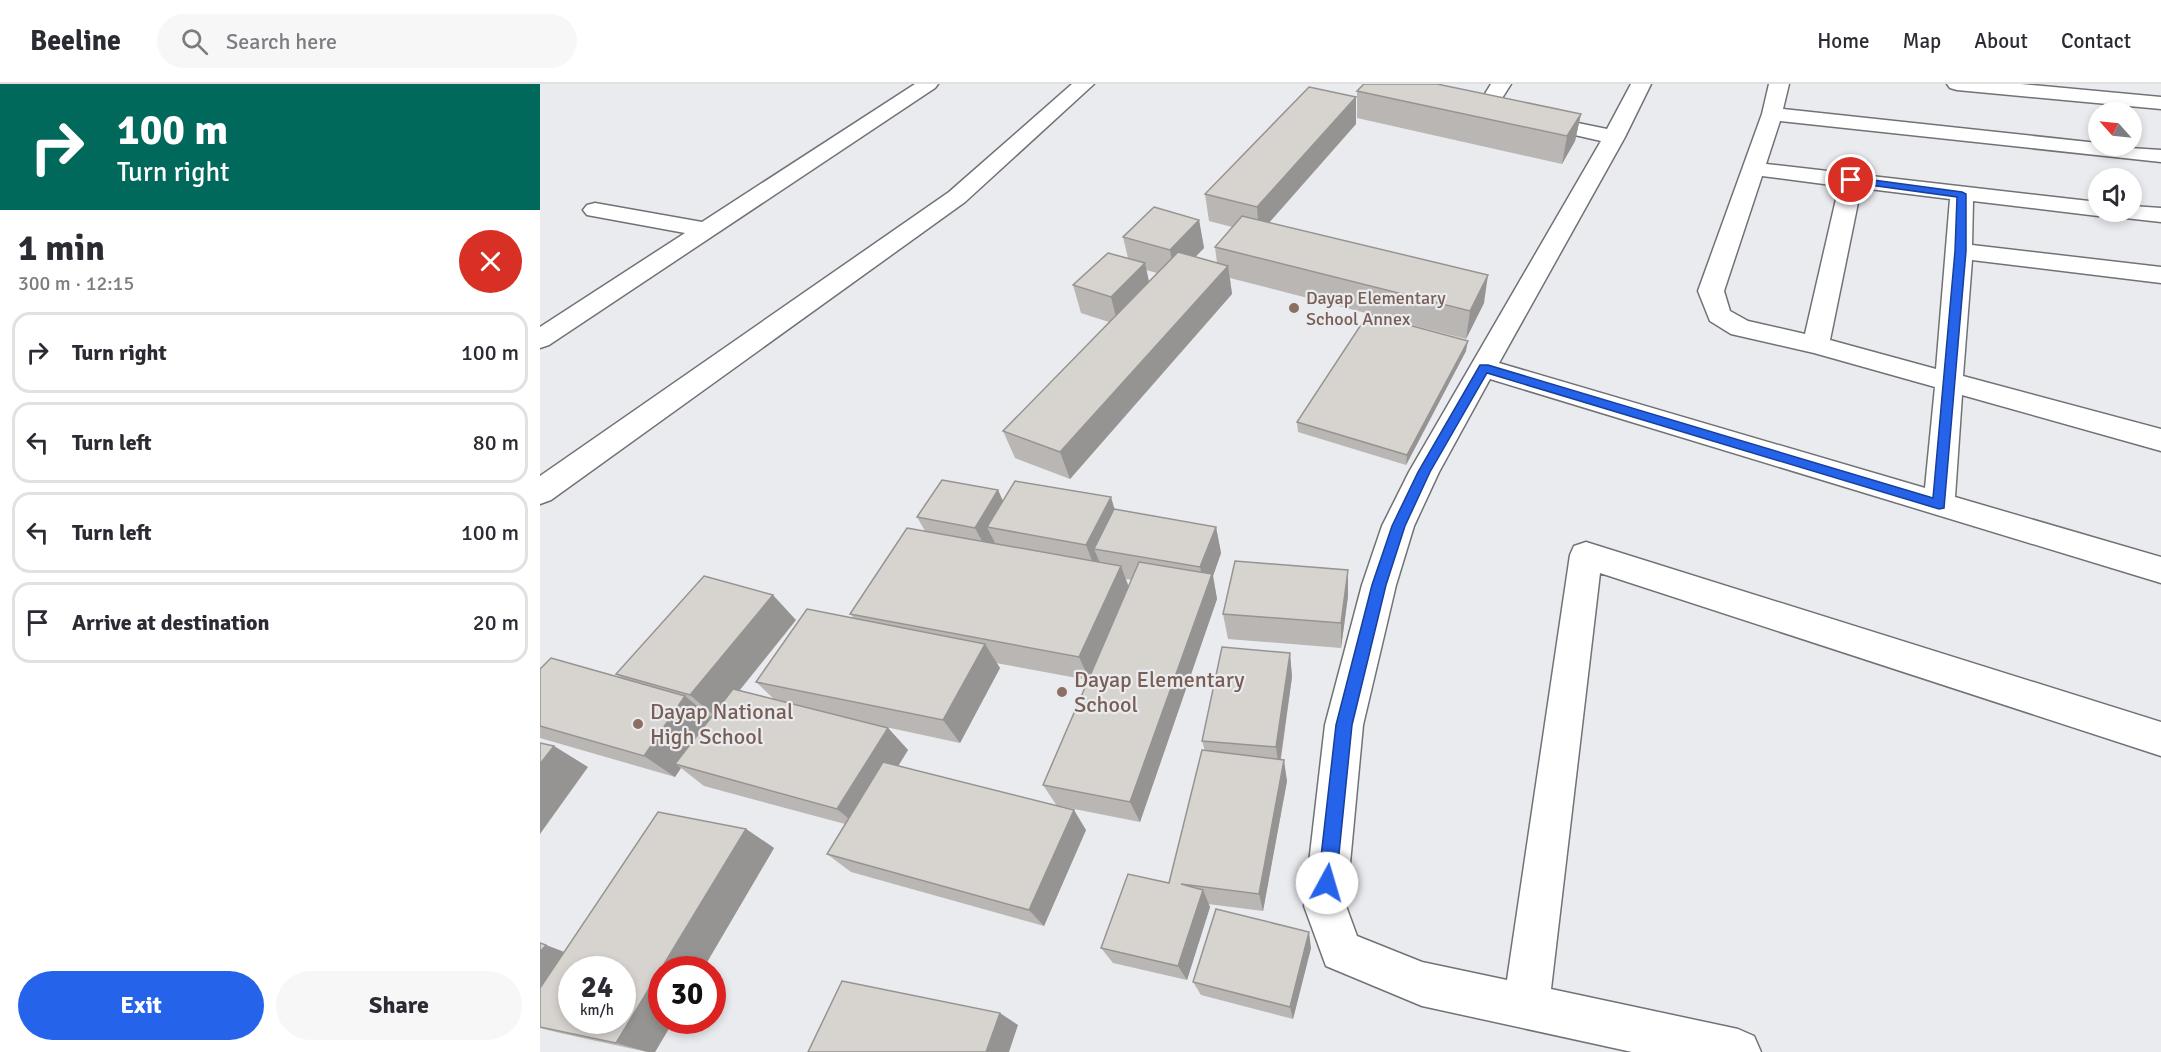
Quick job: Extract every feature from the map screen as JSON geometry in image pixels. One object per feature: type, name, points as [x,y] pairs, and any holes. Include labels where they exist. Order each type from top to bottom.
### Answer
[{"type":"street","points":[[540,339],[928,84]]},
{"type":"street","points":[[540,492],[957,197],[1084,84]]},
{"type":"street","points":[[1485,110],[1501,84]]},
{"type":"street","points":[[1641,84],[1614,137],[1424,472],[1398,526],[1379,585],[1344,725],[1325,906],[1341,951],[1422,984],[1738,1052]]},
{"type":"street","points":[[1779,84],[1754,169],[1711,291],[1719,315],[1740,328],[1816,345],[1949,384],[2161,440]]},
{"type":"street","points":[[1957,84],[2161,103]]},
{"type":"street","points":[[1463,105],[1614,137]]},
{"type":"street","points":[[1772,114],[2161,156]]},
{"type":"street","points":[[1754,169],[2088,208]]},
{"type":"street","points":[[1816,345],[1851,180]]},
{"type":"street","points":[[1939,504],[1960,251],[1962,194]]},
{"type":"street","points":[[595,210],[708,230]]},
{"type":"street","points":[[2142,213],[2161,215]]},
{"type":"street","points":[[1960,251],[2161,275]]},
{"type":"street","points":[[1484,368],[2161,570]]},
{"type":"street","points":[[1526,1006],[1586,555],[2161,739]]},
{"type":"building","points":[[1364,84],[1437,84],[1581,114],[1567,136],[1357,91]]},
{"type":"building","points":[[1309,87],[1356,97],[1257,207],[1205,194]]},
{"type":"building","points":[[1154,207],[1199,220],[1170,250],[1123,237]]},
{"type":"building","points":[[1242,216],[1488,275],[1470,311],[1215,247]]},
{"type":"building","points":[[1178,252],[1228,266],[1060,452],[1003,431]]},
{"type":"building","points":[[1108,253],[1145,263],[1111,297],[1073,285]]},
{"type":"building","points":[[1368,314],[1468,341],[1407,455],[1297,422]]},
{"type":"building","points":[[942,480],[998,490],[975,528],[917,517]]},
{"type":"building","points":[[1015,481],[1111,497],[1086,545],[987,527]]},
{"type":"building","points":[[1114,509],[1216,527],[1200,567],[1094,549]]},
{"type":"building","points":[[907,528],[1121,566],[1079,657],[850,614]]},
{"type":"building","points":[[1235,561],[1348,570],[1341,623],[1223,614]]},
{"type":"building","points":[[1139,562],[1212,574],[1130,802],[1043,785]]},
{"type":"building","points":[[704,576],[773,595],[690,695],[616,674]]},
{"type":"building","points":[[807,609],[985,644],[943,720],[756,682]]},
{"type":"building","points":[[1222,647],[1290,653],[1276,747],[1202,741]]},
{"type":"building","points":[[551,658],[685,696],[644,756],[540,726],[540,669]]},
{"type":"building","points":[[733,689],[888,728],[837,809],[675,764]]},
{"type":"building","points":[[540,743],[554,746],[540,764]]},
{"type":"building","points":[[1202,750],[1284,760],[1259,894],[1181,884],[1203,890],[1178,966],[1101,948],[1128,874],[1169,883]]},
{"type":"building","points":[[883,762],[1074,810],[1029,910],[827,854]]},
{"type":"building","points":[[658,812],[746,829],[669,956],[648,956],[648,990],[636,1010],[636,956],[561,956]]},
{"type":"building","points":[[1216,909],[1309,932],[1290,1007],[1193,982]]},
{"type":"building","points":[[540,943],[546,945],[540,952]]},
{"type":"building","points":[[558,961],[558,1031],[540,1027],[540,988]]},
{"type":"building","points":[[842,981],[1000,1013],[986,1052],[808,1052]]},
{"type":"building","points":[[573,1034],[621,1034],[616,1043]]},
{"type":"place","name":"Dayap Elementary School Annex","points":[[1294,308]]},
{"type":"place","name":"Dayap Elementary School","points":[[1062,692]]},
{"type":"place","name":"Dayap National High School","points":[[638,724]]},
{"type":"route","points":[[1327,883],[1344,725],[1379,585],[1398,526],[1424,472],[1484,368],[1939,504],[1960,251],[1962,194],[1851,180]]}]
